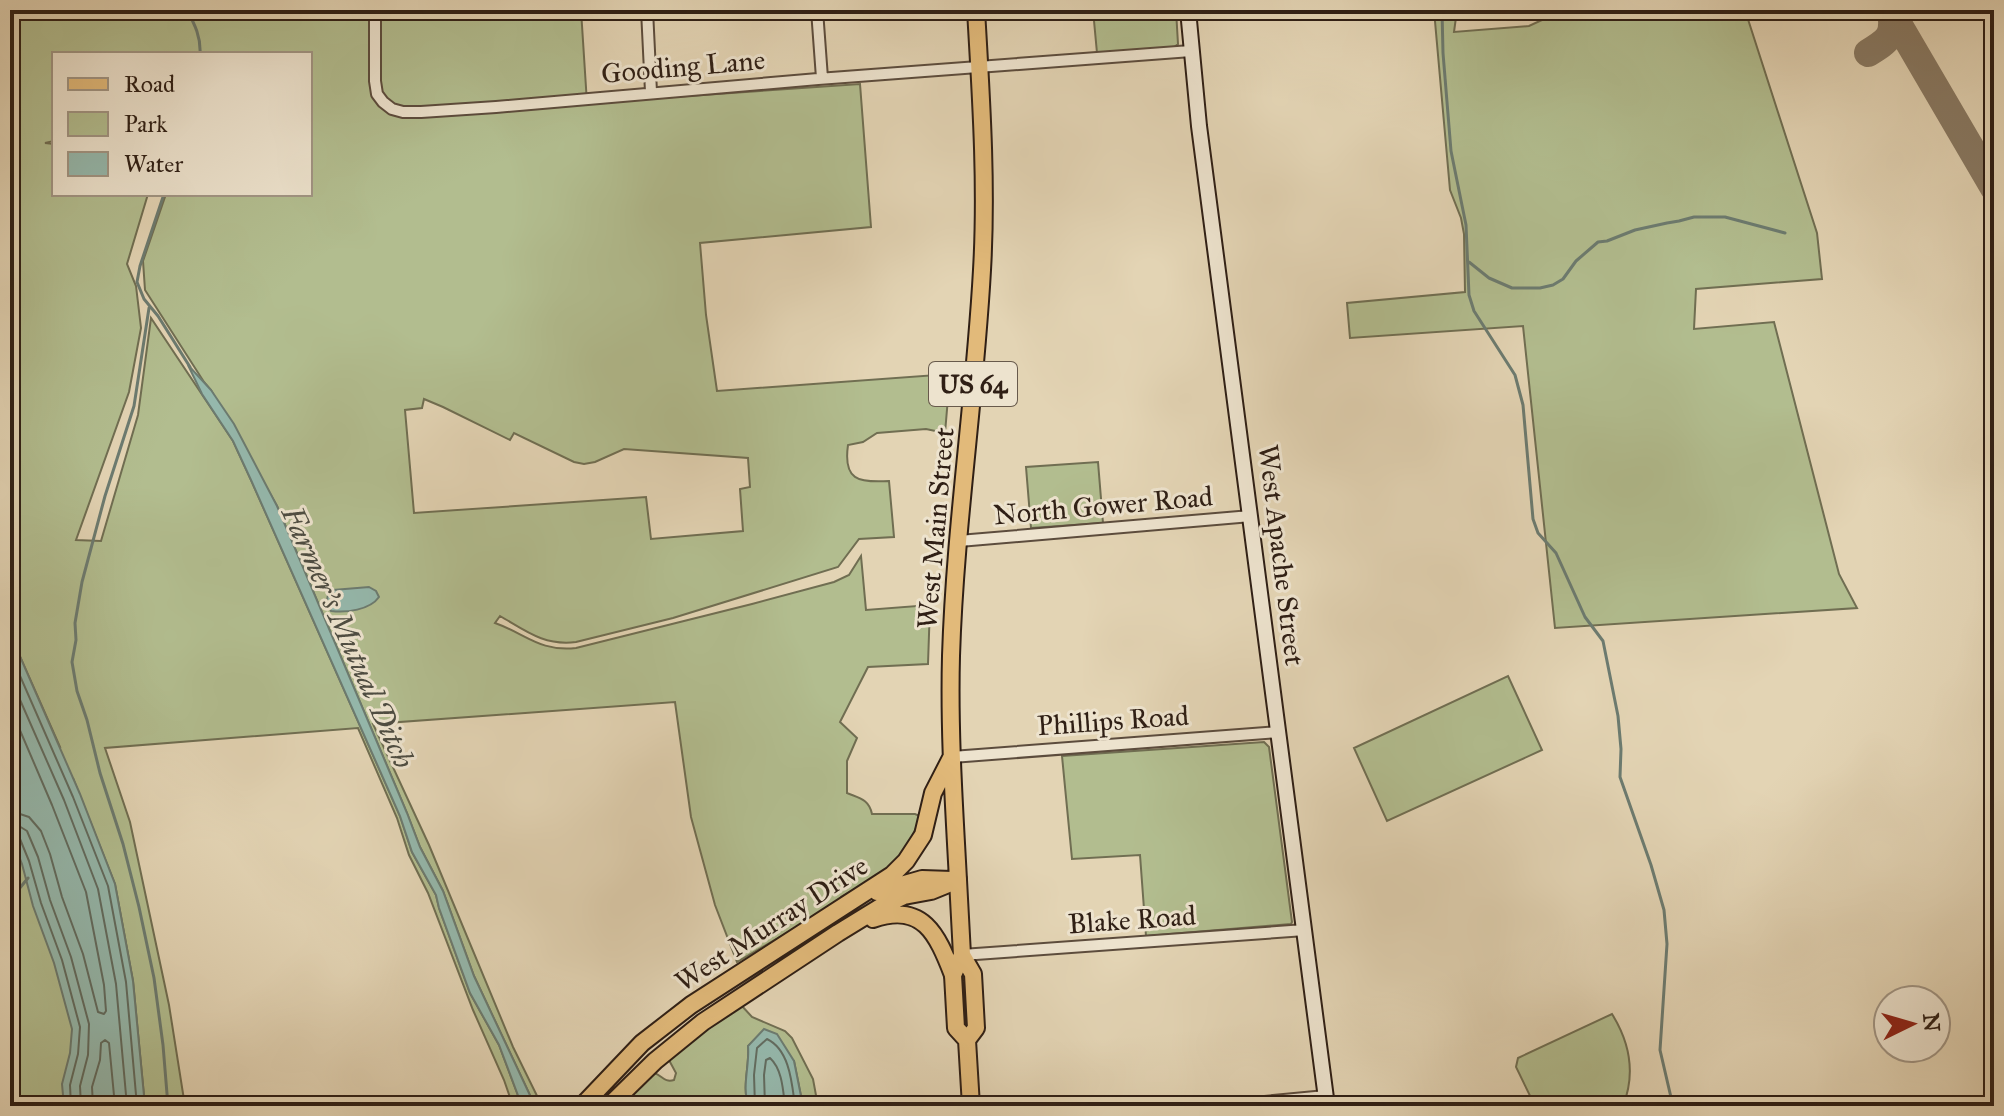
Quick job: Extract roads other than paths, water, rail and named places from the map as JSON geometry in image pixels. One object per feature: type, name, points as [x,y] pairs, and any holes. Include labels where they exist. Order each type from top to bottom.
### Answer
[{"type":"main road","name":"West Main Street","points":[[967,1040],[976,1028],[973,974],[962,955],[952,757],[951,655],[983,259],[984,190],[976,10]]},
{"type":"main road","name":"West Apache Street","points":[[1188,10],[1199,126],[1327,1101]]},
{"type":"main road","name":"West Murray Drive","points":[[582,1106],[642,1043],[691,1005],[892,875],[906,861],[923,835],[933,793],[952,757]]},
{"type":"main road","points":[[833,915],[878,892],[911,881],[930,878],[958,880]]},
{"type":"main road","name":"West Murray Drive","points":[[609,1106],[655,1061],[703,1022],[838,933],[904,896],[931,891],[958,880]]},
{"type":"main road","points":[[838,933],[890,914],[912,916],[934,933],[953,975]]},
{"type":"main road","name":"West Main Street","points":[[962,955],[953,975],[956,1028],[967,1040],[971,1106]]},
{"type":"street","name":"Gooding Lane","points":[[375,10],[377,94],[392,109],[403,112],[1191,51]]},
{"type":"street","points":[[647,10],[651,92]]},
{"type":"street","points":[[817,10],[822,78]]},
{"type":"street","name":"North Gower Road","points":[[959,541],[1251,516]]},
{"type":"street","name":"Phillips Road","points":[[952,757],[1279,732]]},
{"type":"street","name":"Blake Road","points":[[962,955],[1305,930]]},
{"type":"street","points":[[1222,1106],[1327,1101]]},
{"type":"water","points":[[188,365],[211,390],[234,424],[277,506],[420,847],[443,891],[474,976],[535,1106],[522,1106],[499,1045],[470,993],[436,895],[412,852],[400,816],[251,480],[233,441],[202,394]]},
{"type":"water","points":[[369,587],[379,597],[370,605],[350,611],[331,611],[327,599],[333,590]]},
{"type":"water","points":[[10,640],[15,645],[80,794],[115,884],[133,981],[145,1106],[64,1106],[62,1084],[72,1029],[54,963],[10,834]]},
{"type":"water","points":[[764,1029],[777,1034],[794,1061],[803,1106],[749,1106],[746,1092],[748,1046]]},
{"type":"waterway","name":"Farmer's Mutual Ditch","points":[[187,10],[197,31],[200,52]]},
{"type":"waterway","points":[[1442,10],[1451,151],[1466,225],[1469,295],[1474,311],[1515,375],[1523,405],[1533,519],[1538,533],[1556,553],[1585,617],[1603,641],[1618,716],[1620,777],[1664,910],[1667,944],[1660,1050],[1673,1106]]},
{"type":"waterway","name":"Farmer's Mutual Ditch","points":[[163,196],[137,282],[144,299],[190,367]]},
{"type":"waterway","points":[[1469,262],[1489,278],[1512,288],[1540,288],[1563,279],[1576,261],[1598,242],[1635,230],[1694,217],[1725,217],[1785,233]]},
{"type":"waterway","points":[[149,308],[134,406],[82,582],[72,662],[77,691],[139,907],[154,978],[168,1106]]},
{"type":"waterway","points":[[10,893],[19,889],[28,878]]}]
